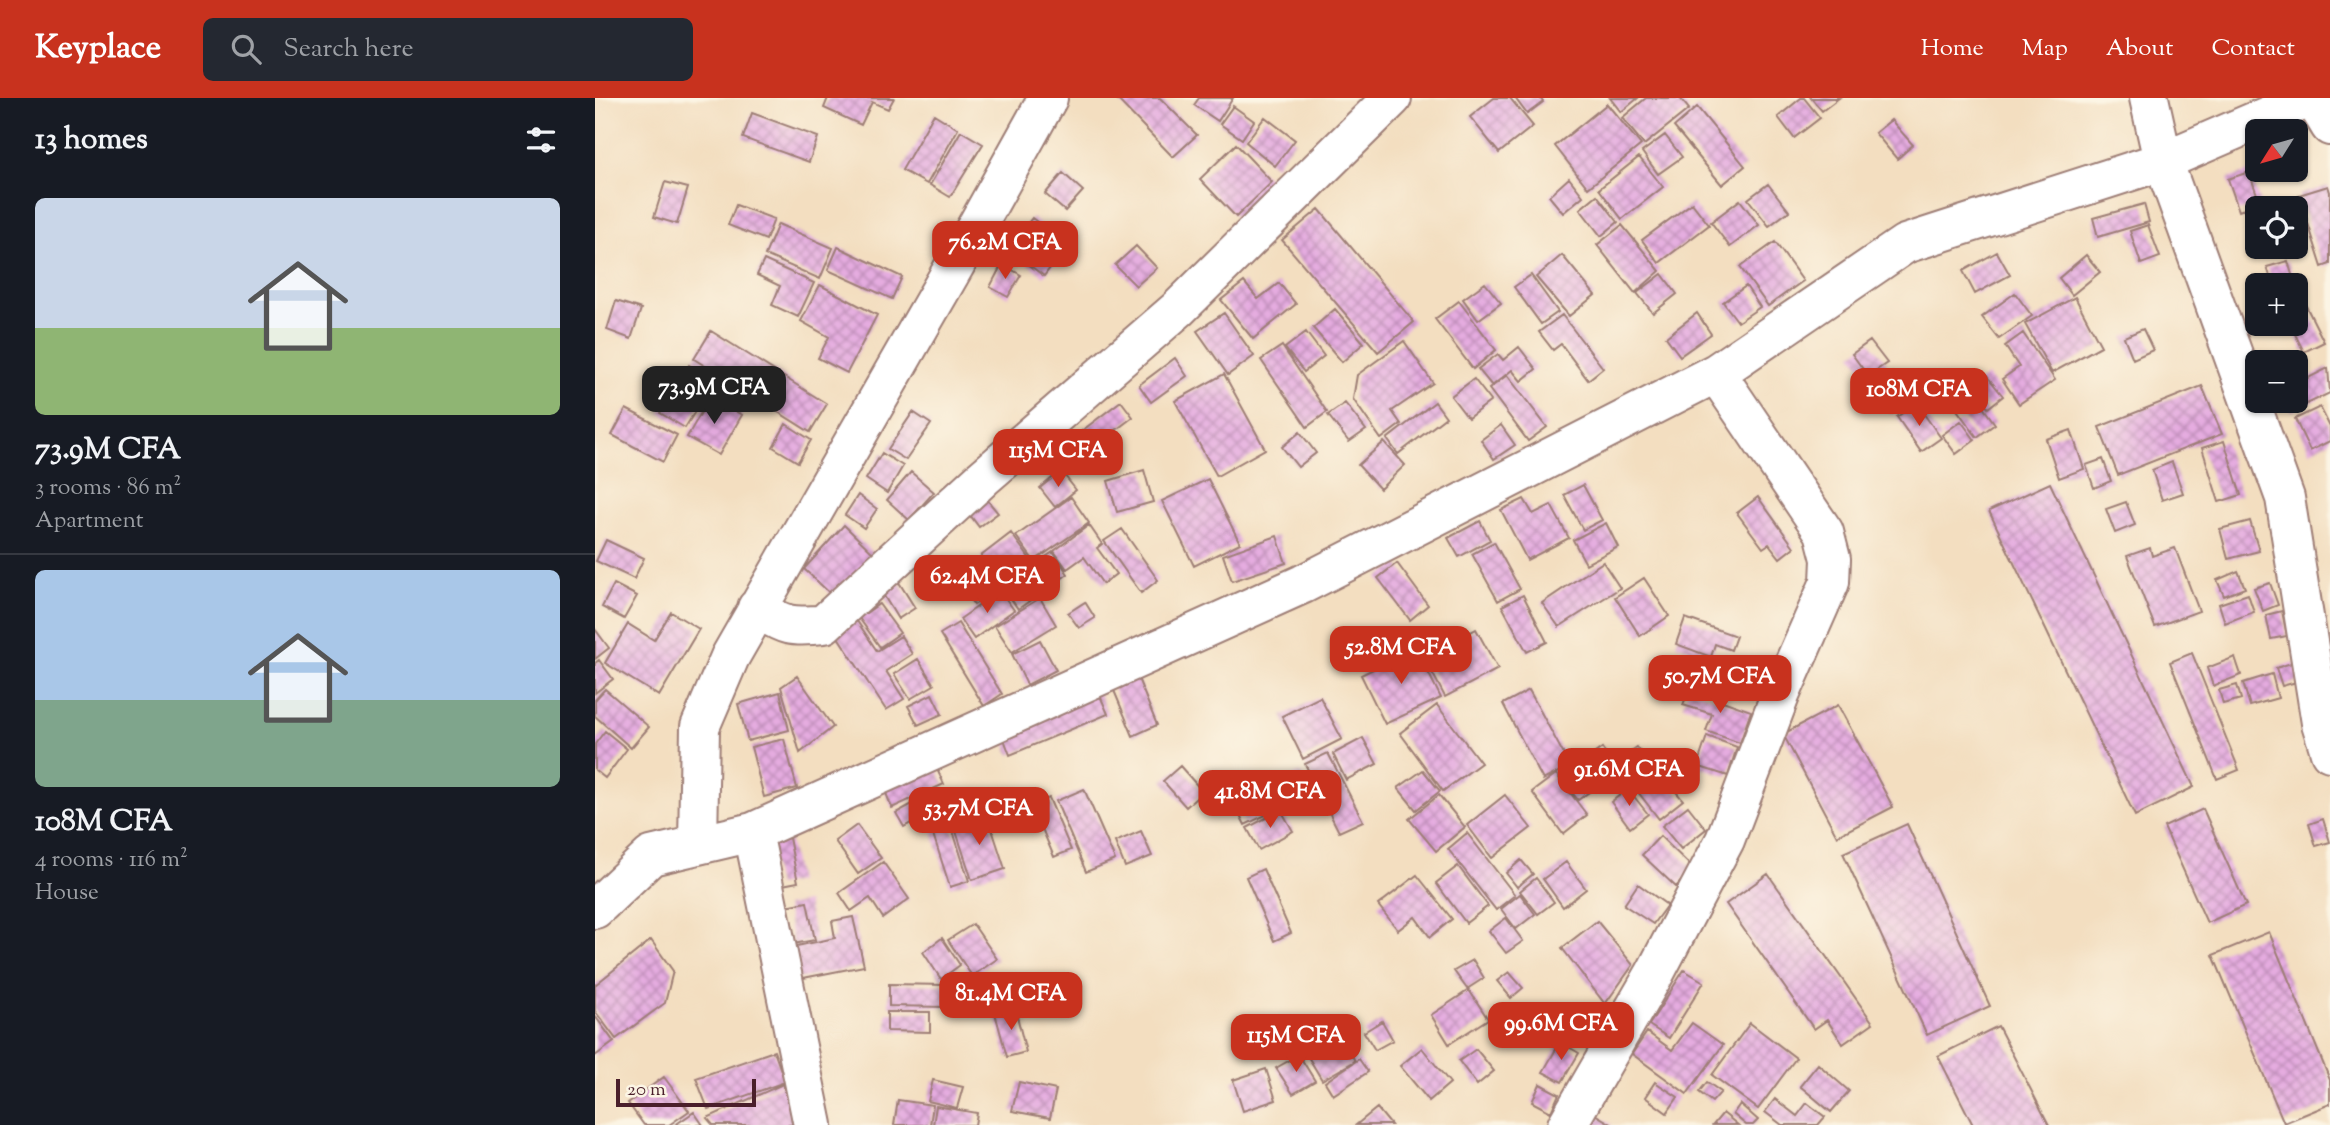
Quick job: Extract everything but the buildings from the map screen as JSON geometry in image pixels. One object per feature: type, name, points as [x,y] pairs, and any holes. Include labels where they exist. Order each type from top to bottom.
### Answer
[{"type":"street","points":[[698,844],[700,727],[730,657],[1048,98]]},
{"type":"street","points":[[757,608],[778,621],[798,627],[824,624],[983,478],[1178,309],[1392,98]]},
{"type":"street","points":[[2148,98],[2163,161],[2285,498],[2321,723],[2330,752]]},
{"type":"street","points":[[595,909],[651,856],[753,832],[1303,584],[1716,373],[1905,244],[2163,161],[2311,98],[2330,126]]},
{"type":"street","points":[[1567,1125],[1655,973],[1725,840],[1781,693],[1830,582],[1832,559],[1823,532],[1716,373]]},
{"type":"street","points":[[753,832],[813,1125]]}]
